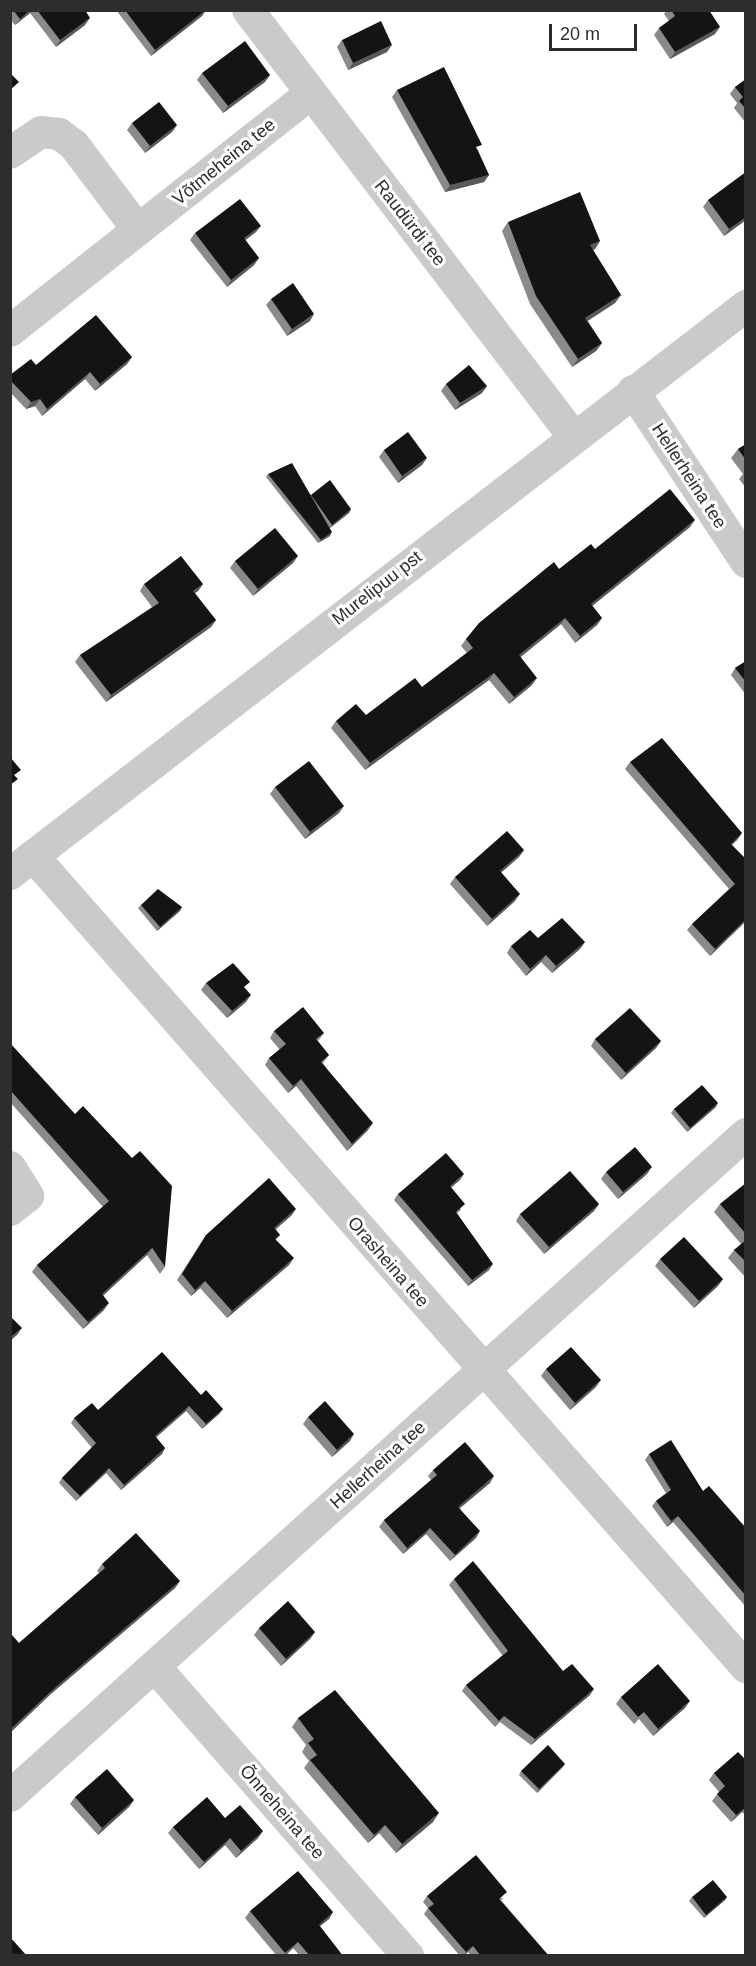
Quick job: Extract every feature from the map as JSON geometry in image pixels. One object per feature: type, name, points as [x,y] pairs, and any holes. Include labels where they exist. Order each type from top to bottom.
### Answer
[{"type":"street","name":"Raudürdi tee","points":[[248,10],[573,436]]},
{"type":"street","name":"Võtmeheina tee","points":[[10,331],[310,94]]},
{"type":"street","points":[[10,153],[41,132],[59,134],[74,145],[138,230]]},
{"type":"street","name":"Murelipuu pst","points":[[22,865],[573,436],[746,306]]},
{"type":"street","name":"Hellerheina tee","points":[[633,391],[746,562]]},
{"type":"street","name":"Orasheina tee","points":[[22,865],[483,1370],[745,1666]]},
{"type":"street","name":"Hellerheina tee","points":[[10,1796],[156,1668],[746,1134]]},
{"type":"street","points":[[10,1167],[28,1196],[10,1210]]},
{"type":"street","name":"Õnneheina tee","points":[[156,1668],[408,1956]]},
{"type":"building","points":[[13,10],[30,10],[20,19]]},
{"type":"building","points":[[37,10],[85,10],[90,18],[60,40]]},
{"type":"building","points":[[125,10],[206,10],[155,50]]},
{"type":"building","points":[[671,10],[709,10],[720,27],[675,52],[659,28],[675,16]]},
{"type":"building","points":[[381,21],[392,45],[353,63],[342,40]]},
{"type":"building","points":[[245,41],[270,75],[228,106],[202,73]]},
{"type":"building","points":[[444,67],[482,145],[476,147],[489,175],[450,185],[397,90]]},
{"type":"building","points":[[10,73],[19,82],[10,90]]},
{"type":"building","points":[[746,79],[746,109],[739,101],[743,97],[735,87]]},
{"type":"building","points":[[159,102],[177,125],[150,146],[132,123]]},
{"type":"building","points":[[746,172],[746,217],[729,229],[708,200]]},
{"type":"building","points":[[580,192],[600,241],[590,245],[621,295],[585,318],[602,343],[578,359],[536,296],[508,222]]},
{"type":"building","points":[[240,199],[261,226],[244,238],[259,258],[231,280],[195,233]]},
{"type":"building","points":[[293,283],[314,314],[292,329],[271,299]]},
{"type":"building","points":[[96,315],[132,357],[100,384],[90,372],[47,409],[40,399],[31,402],[10,380],[10,375],[31,359],[36,365]]},
{"type":"building","points":[[469,365],[487,386],[460,403],[446,384]]},
{"type":"building","points":[[408,432],[427,458],[402,476],[384,450]]},
{"type":"building","points":[[746,444],[746,460],[738,449]]},
{"type":"building","points":[[292,463],[332,532],[321,540],[268,474]]},
{"type":"building","points":[[330,480],[351,509],[332,525],[311,495]]},
{"type":"building","points":[[670,489],[695,520],[591,604],[602,618],[580,636],[565,618],[519,655],[537,678],[514,697],[494,673],[370,763],[336,721],[356,704],[366,715],[415,678],[422,687],[473,648],[466,639],[479,623],[554,562],[559,569],[591,544],[595,549]]},
{"type":"building","points":[[275,528],[298,556],[258,589],[235,561]]},
{"type":"building","points":[[181,556],[203,584],[193,591],[216,620],[111,695],[80,655],[159,603],[144,584]]},
{"type":"building","points":[[746,661],[746,682],[735,668]]},
{"type":"building","points":[[662,738],[742,833],[731,844],[746,859],[746,919],[715,949],[692,924],[735,884],[630,762]]},
{"type":"building","points":[[10,757],[21,770],[14,775],[18,779],[10,785]]},
{"type":"building","points":[[309,761],[344,806],[310,832],[275,787]]},
{"type":"building","points":[[507,831],[524,850],[500,871],[520,894],[492,919],[455,877]]},
{"type":"building","points":[[158,889],[182,907],[160,927],[141,905]]},
{"type":"building","points":[[562,918],[585,942],[556,966],[546,955],[530,969],[511,946],[530,930],[538,938]]},
{"type":"building","points":[[233,963],[250,982],[244,987],[251,995],[232,1011],[206,983]]},
{"type":"building","points":[[303,1007],[324,1033],[316,1039],[329,1055],[321,1062],[373,1123],[352,1144],[301,1079],[293,1086],[269,1058],[286,1044],[274,1031]]},
{"type":"building","points":[[630,1008],[661,1041],[626,1073],[595,1039]]},
{"type":"building","points":[[10,1043],[75,1114],[83,1106],[132,1158],[140,1151],[172,1186],[165,1267],[152,1248],[102,1294],[109,1303],[88,1322],[37,1265],[109,1201],[10,1090]]},
{"type":"building","points":[[702,1085],[718,1103],[690,1128],[674,1109]]},
{"type":"building","points":[[635,1147],[652,1167],[623,1192],[606,1172]]},
{"type":"building","points":[[446,1153],[464,1174],[450,1186],[465,1204],[456,1212],[493,1264],[472,1280],[398,1194]]},
{"type":"building","points":[[570,1171],[599,1204],[549,1247],[520,1214]]},
{"type":"building","points":[[269,1178],[296,1209],[274,1228],[280,1235],[275,1239],[294,1258],[232,1311],[205,1281],[195,1290],[182,1274],[206,1235]]},
{"type":"building","points":[[746,1183],[746,1234],[720,1204]]},
{"type":"building","points":[[684,1237],[723,1279],[699,1301],[660,1259]]},
{"type":"building","points":[[746,1240],[746,1262],[734,1250]]},
{"type":"building","points":[[10,1316],[22,1328],[10,1338]]},
{"type":"building","points":[[571,1347],[601,1380],[575,1403],[546,1369]]},
{"type":"building","points":[[162,1352],[201,1395],[206,1390],[223,1409],[206,1424],[189,1406],[155,1436],[165,1448],[124,1485],[109,1468],[80,1496],[62,1478],[96,1443],[74,1418],[92,1403],[98,1410]]},
{"type":"building","points":[[325,1401],[354,1434],[337,1450],[308,1417]]},
{"type":"building","points":[[671,1440],[703,1491],[709,1486],[746,1528],[746,1596],[678,1516],[671,1521],[656,1501],[671,1490],[649,1454]]},
{"type":"building","points":[[465,1442],[494,1476],[458,1507],[480,1531],[455,1555],[430,1528],[407,1548],[384,1520],[437,1475],[433,1470]]},
{"type":"building","points":[[136,1533],[180,1581],[57,1686],[10,1730],[10,1636],[12,1635],[19,1643],[105,1568],[102,1564]]},
{"type":"building","points":[[473,1561],[563,1671],[572,1664],[594,1689],[535,1739],[504,1716],[499,1721],[466,1685],[508,1651],[454,1579]]},
{"type":"building","points":[[288,1601],[315,1632],[286,1659],[259,1628]]},
{"type":"building","points":[[658,1664],[690,1701],[658,1729],[644,1712],[638,1717],[621,1697]]},
{"type":"building","points":[[335,1690],[439,1813],[402,1844],[385,1825],[374,1835],[310,1760],[317,1755],[308,1743],[314,1739],[298,1718]]},
{"type":"building","points":[[548,1745],[565,1764],[539,1789],[521,1771]]},
{"type":"building","points":[[738,1752],[746,1760],[746,1807],[736,1815],[717,1794],[725,1786],[714,1773]]},
{"type":"building","points":[[107,1769],[134,1800],[102,1828],[75,1797]]},
{"type":"building","points":[[207,1797],[225,1818],[240,1805],[263,1831],[241,1851],[230,1838],[204,1862],[173,1827]]},
{"type":"building","points":[[476,1855],[507,1892],[499,1899],[549,1956],[481,1956],[473,1946],[466,1952],[428,1908],[434,1904],[427,1896]]},
{"type":"building","points":[[298,1871],[333,1912],[319,1925],[343,1956],[310,1956],[298,1942],[285,1953],[250,1911]]},
{"type":"building","points":[[713,1880],[727,1897],[706,1915],[692,1897]]},
{"type":"building","points":[[10,1937],[27,1956],[10,1956]]}]
